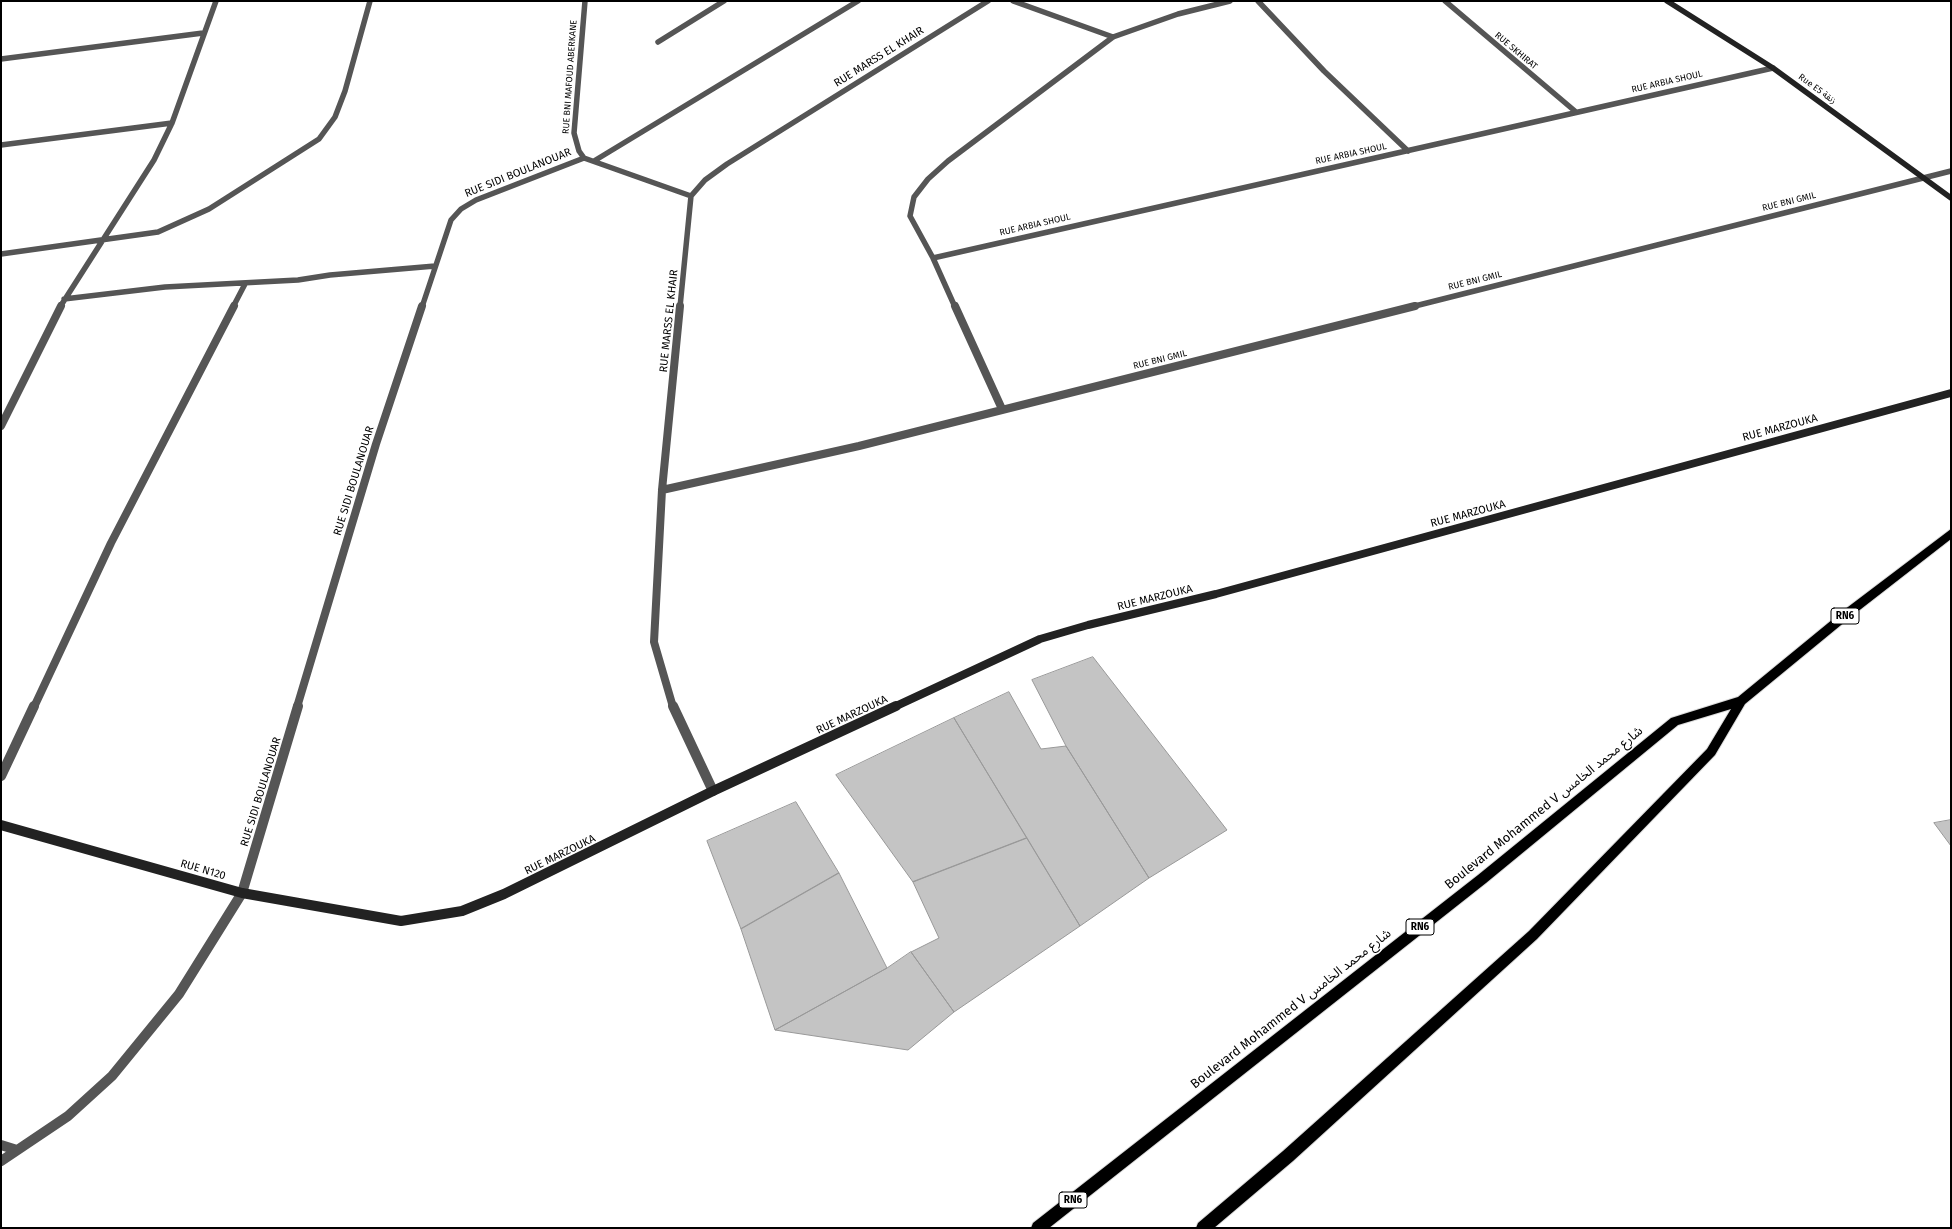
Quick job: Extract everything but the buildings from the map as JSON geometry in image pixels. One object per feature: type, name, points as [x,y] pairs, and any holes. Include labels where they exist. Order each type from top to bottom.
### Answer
[{"type":"main road","name":"Boulevard Mohammed V شارع محمد الخامس","points":[[1203,1228],[1288,1156],[1534,935],[1711,752],[1742,701],[1848,613],[1934,548],[1951,533]]},
{"type":"main road","name":"Boulevard Mohammed V شارع محمد الخامس","points":[[1038,1228],[1482,879],[1675,721],[1742,701]]},
{"type":"street","points":[[1,426],[64,299],[154,160],[172,123],[203,32],[216,1]]},
{"type":"street","points":[[1,254],[158,232],[209,209],[238,192],[319,139],[335,117],[342,98],[370,1]]},
{"type":"street","name":"RUE BNI MAFOUD ABERKANE","points":[[584,158],[579,151],[574,133],[585,1]]},
{"type":"street","points":[[658,42],[724,1]]},
{"type":"street","points":[[594,161],[858,1]]},
{"type":"street","name":"RUE MARSS EL KHAIR","points":[[713,791],[671,702],[654,642],[662,490],[691,196],[705,180],[727,164],[988,1]]},
{"type":"street","points":[[1013,1],[1113,37]]},
{"type":"street","points":[[1002,409],[933,258],[910,216],[914,197],[928,180],[948,161],[1113,37],[1178,14],[1230,1]]},
{"type":"street","points":[[1258,1],[1324,71],[1408,151]]},
{"type":"street","name":"RUE SKHIRAT","points":[[1445,1],[1576,112]]},
{"type":"street","name":"Rue E5 زنقة","points":[[1667,1],[1773,68],[1951,198]]},
{"type":"street","points":[[1,60],[203,32]]},
{"type":"street","name":"RUE ARBIA SHOUL","points":[[933,258],[1773,68]]},
{"type":"street","points":[[1,145],[172,123]]},
{"type":"street","points":[[584,158],[691,196]]},
{"type":"street","name":"RUE SIDI BOULANOUAR","points":[[1,1161],[68,1116],[112,1076],[180,994],[242,893],[376,444],[451,220],[461,209],[476,200],[584,158]]},
{"type":"street","name":"RUE BNI GMIL","points":[[662,490],[859,446],[1951,171]]},
{"type":"street","points":[[64,299],[166,287],[298,280],[337,274],[435,266]]},
{"type":"street","points":[[1,776],[111,543],[245,284]]},
{"type":"street","name":"RUE MARZOUKA","points":[[401,921],[462,911],[504,894],[713,791],[1040,640],[1088,625],[1239,588],[1951,392]]},
{"type":"street","name":"RUE N120","points":[[1,825],[242,893],[401,921]]},
{"type":"street","points":[[1,1145],[17,1150]]}]
